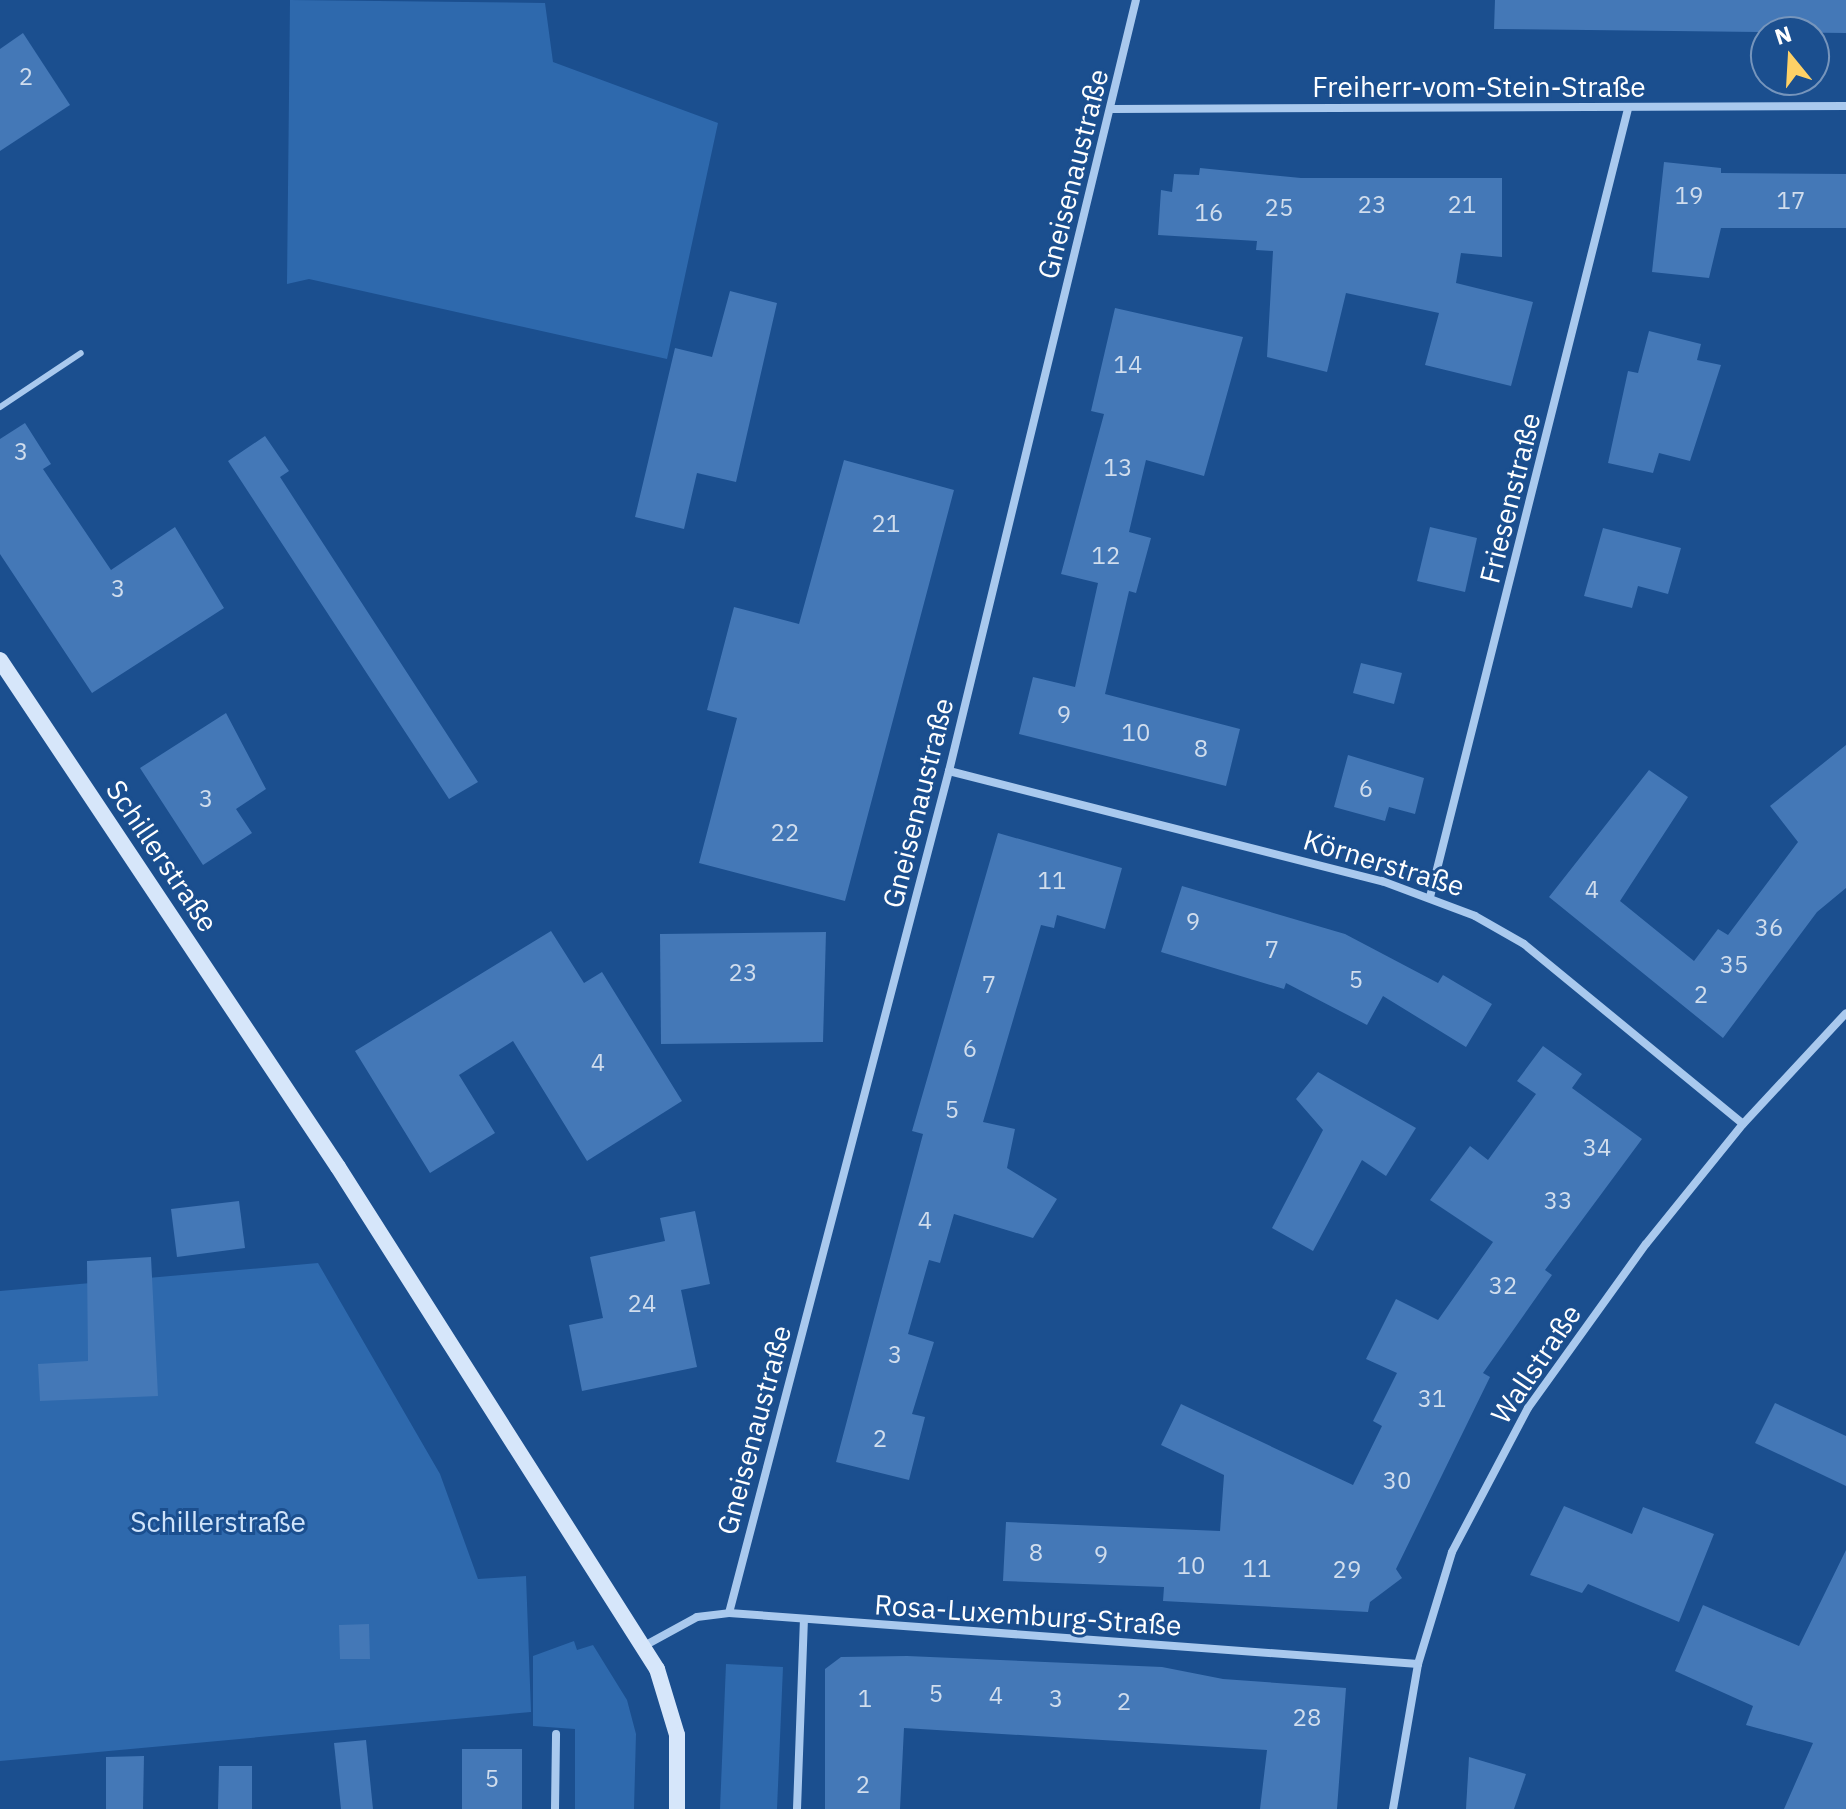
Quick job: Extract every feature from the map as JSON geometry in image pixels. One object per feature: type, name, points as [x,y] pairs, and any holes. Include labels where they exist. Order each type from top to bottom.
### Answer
[{"type":"main road","name":"Schillerstraße","points":[[0,660],[338,1167],[644,1646],[667,1689],[675,1721],[677,1809]]},
{"type":"street","name":"Gneisenaustraße","points":[[729,1613],[949,771],[1113,109],[1136,0]]},
{"type":"street","name":"Freiherr-vom-Stein-Straße","points":[[1113,109],[1846,106]]},
{"type":"street","name":"Friesenstraße","points":[[1430,897],[1628,109]]},
{"type":"street","name":"Körnerstraße","points":[[949,771],[1430,897],[1524,944],[1743,1124]]},
{"type":"street","name":"Wallstraße","points":[[1393,1809],[1418,1664],[1452,1552],[1528,1408],[1646,1244],[1743,1124],[1846,1013]]},
{"type":"street","name":"Rosa-Luxemburg-Straße","points":[[644,1646],[697,1617],[729,1613],[804,1622],[1418,1664]]},
{"type":"street","points":[[797,1809],[804,1622]]},
{"type":"street","points":[[555,1809],[556,1734]]},
{"type":"lane","points":[[0,407],[81,353]]},
{"type":"green space","points":[[290,0],[545,3],[553,62],[718,123],[667,359],[309,279],[287,284]]},
{"type":"green space","name":"Schillerstraße","points":[[318,1263],[440,1474],[478,1579],[526,1576],[531,1712],[0,1761],[0,1291]]},
{"type":"green space","points":[[574,1641],[577,1650],[593,1645],[627,1700],[636,1734],[634,1809],[575,1809],[575,1729],[533,1726],[533,1656]]},
{"type":"green space","points":[[726,1664],[783,1667],[777,1809],[720,1809]]},
{"type":"building","points":[[1495,0],[1846,0],[1846,33],[1830,33],[1830,16],[1750,16],[1750,32],[1494,29]]},
{"type":"building","points":[[23,33],[70,105],[0,151],[0,49]]},
{"type":"building","points":[[1664,162],[1721,168],[1721,173],[1846,174],[1846,228],[1721,228],[1709,278],[1652,272]]},
{"type":"building","points":[[1200,168],[1301,178],[1502,178],[1502,257],[1461,253],[1456,283],[1533,302],[1511,386],[1425,365],[1439,313],[1346,293],[1327,372],[1267,357],[1273,251],[1256,250],[1257,241],[1158,235],[1161,190],[1172,192],[1174,174],[1199,175]]},
{"type":"building","points":[[730,291],[777,303],[736,482],[697,473],[684,529],[635,517],[675,348],[712,357]]},
{"type":"building","points":[[1115,308],[1243,337],[1204,476],[1146,460],[1129,532],[1151,538],[1136,593],[1129,591],[1105,694],[1240,729],[1226,786],[1019,734],[1033,677],[1075,687],[1098,583],[1061,574],[1104,414],[1091,411]]},
{"type":"building","points":[[1649,331],[1701,344],[1697,360],[1721,365],[1690,461],[1659,453],[1653,473],[1608,463],[1628,371],[1638,373]]},
{"type":"building","points":[[25,423],[51,464],[43,469],[111,570],[175,527],[224,608],[92,693],[0,554],[0,439]]},
{"type":"building","points":[[265,436],[289,471],[280,477],[478,782],[449,799],[228,461]]},
{"type":"building","points":[[844,460],[954,490],[845,901],[699,863],[737,718],[707,710],[734,607],[799,624]]},
{"type":"building","points":[[1430,527],[1477,538],[1465,592],[1417,581]]},
{"type":"building","points":[[1603,528],[1681,548],[1668,594],[1638,586],[1632,608],[1584,596]]},
{"type":"building","points":[[1361,663],[1402,673],[1394,704],[1353,693]]},
{"type":"building","points":[[226,713],[266,789],[236,809],[252,833],[203,865],[140,768]]},
{"type":"building","points":[[1846,745],[1846,888],[1817,912],[1723,1038],[1549,897],[1649,770],[1688,797],[1620,901],[1694,961],[1718,929],[1728,935],[1798,842],[1770,806]]},
{"type":"building","points":[[1348,755],[1424,778],[1415,814],[1389,807],[1385,821],[1334,807]]},
{"type":"building","points":[[998,833],[1122,868],[1105,929],[1057,915],[1054,928],[1041,925],[983,1122],[1015,1129],[1007,1168],[1057,1199],[1033,1238],[954,1214],[940,1263],[929,1260],[908,1334],[934,1342],[912,1414],[925,1417],[909,1480],[836,1462],[923,1134],[912,1131]]},
{"type":"building","points":[[1182,886],[1345,934],[1438,983],[1443,975],[1492,1004],[1466,1047],[1383,996],[1367,1025],[1286,983],[1284,989],[1161,952]]},
{"type":"building","points":[[551,931],[584,983],[602,972],[682,1101],[587,1161],[513,1041],[459,1075],[495,1133],[430,1173],[355,1051]]},
{"type":"building","points":[[826,932],[823,1042],[661,1044],[660,934]]},
{"type":"building","points":[[1543,1046],[1582,1074],[1572,1088],[1642,1139],[1545,1270],[1552,1275],[1483,1373],[1490,1377],[1396,1569],[1402,1578],[1370,1602],[1368,1612],[1163,1601],[1164,1587],[1003,1581],[1006,1522],[1220,1531],[1224,1475],[1161,1445],[1181,1404],[1353,1485],[1382,1426],[1373,1421],[1397,1373],[1366,1359],[1396,1299],[1438,1320],[1493,1242],[1430,1200],[1470,1146],[1488,1160],[1536,1094],[1517,1081]]},
{"type":"building","points":[[1318,1072],[1416,1128],[1386,1176],[1362,1160],[1313,1251],[1272,1228],[1323,1130],[1296,1099]]},
{"type":"building","points":[[239,1201],[245,1248],[177,1257],[171,1209]]},
{"type":"building","points":[[695,1211],[710,1284],[681,1290],[697,1367],[582,1391],[569,1325],[603,1318],[590,1257],[665,1241],[660,1218]]},
{"type":"building","points":[[151,1257],[158,1396],[40,1401],[38,1364],[88,1361],[87,1261]]},
{"type":"building","points":[[1775,1403],[1846,1436],[1846,1486],[1755,1443]]},
{"type":"building","points":[[1564,1506],[1632,1534],[1643,1507],[1714,1534],[1679,1622],[1588,1584],[1582,1593],[1530,1575]]},
{"type":"building","points":[[1846,1550],[1846,1809],[1784,1809],[1813,1743],[1746,1725],[1753,1706],[1675,1671],[1703,1605],[1799,1646]]},
{"type":"building","points":[[369,1624],[370,1659],[340,1659],[339,1625]]},
{"type":"building","points":[[907,1656],[1162,1667],[1223,1679],[1346,1688],[1337,1809],[1260,1809],[1267,1750],[904,1728],[900,1809],[825,1809],[825,1669],[841,1657]]},
{"type":"building","points":[[366,1740],[373,1809],[341,1809],[334,1743]]},
{"type":"building","points":[[462,1749],[522,1749],[522,1809],[462,1809]]},
{"type":"building","points":[[144,1756],[143,1809],[106,1809],[106,1757]]},
{"type":"building","points":[[1469,1757],[1526,1774],[1514,1809],[1466,1809]]},
{"type":"building","points":[[219,1766],[252,1766],[252,1809],[218,1809]]}]
